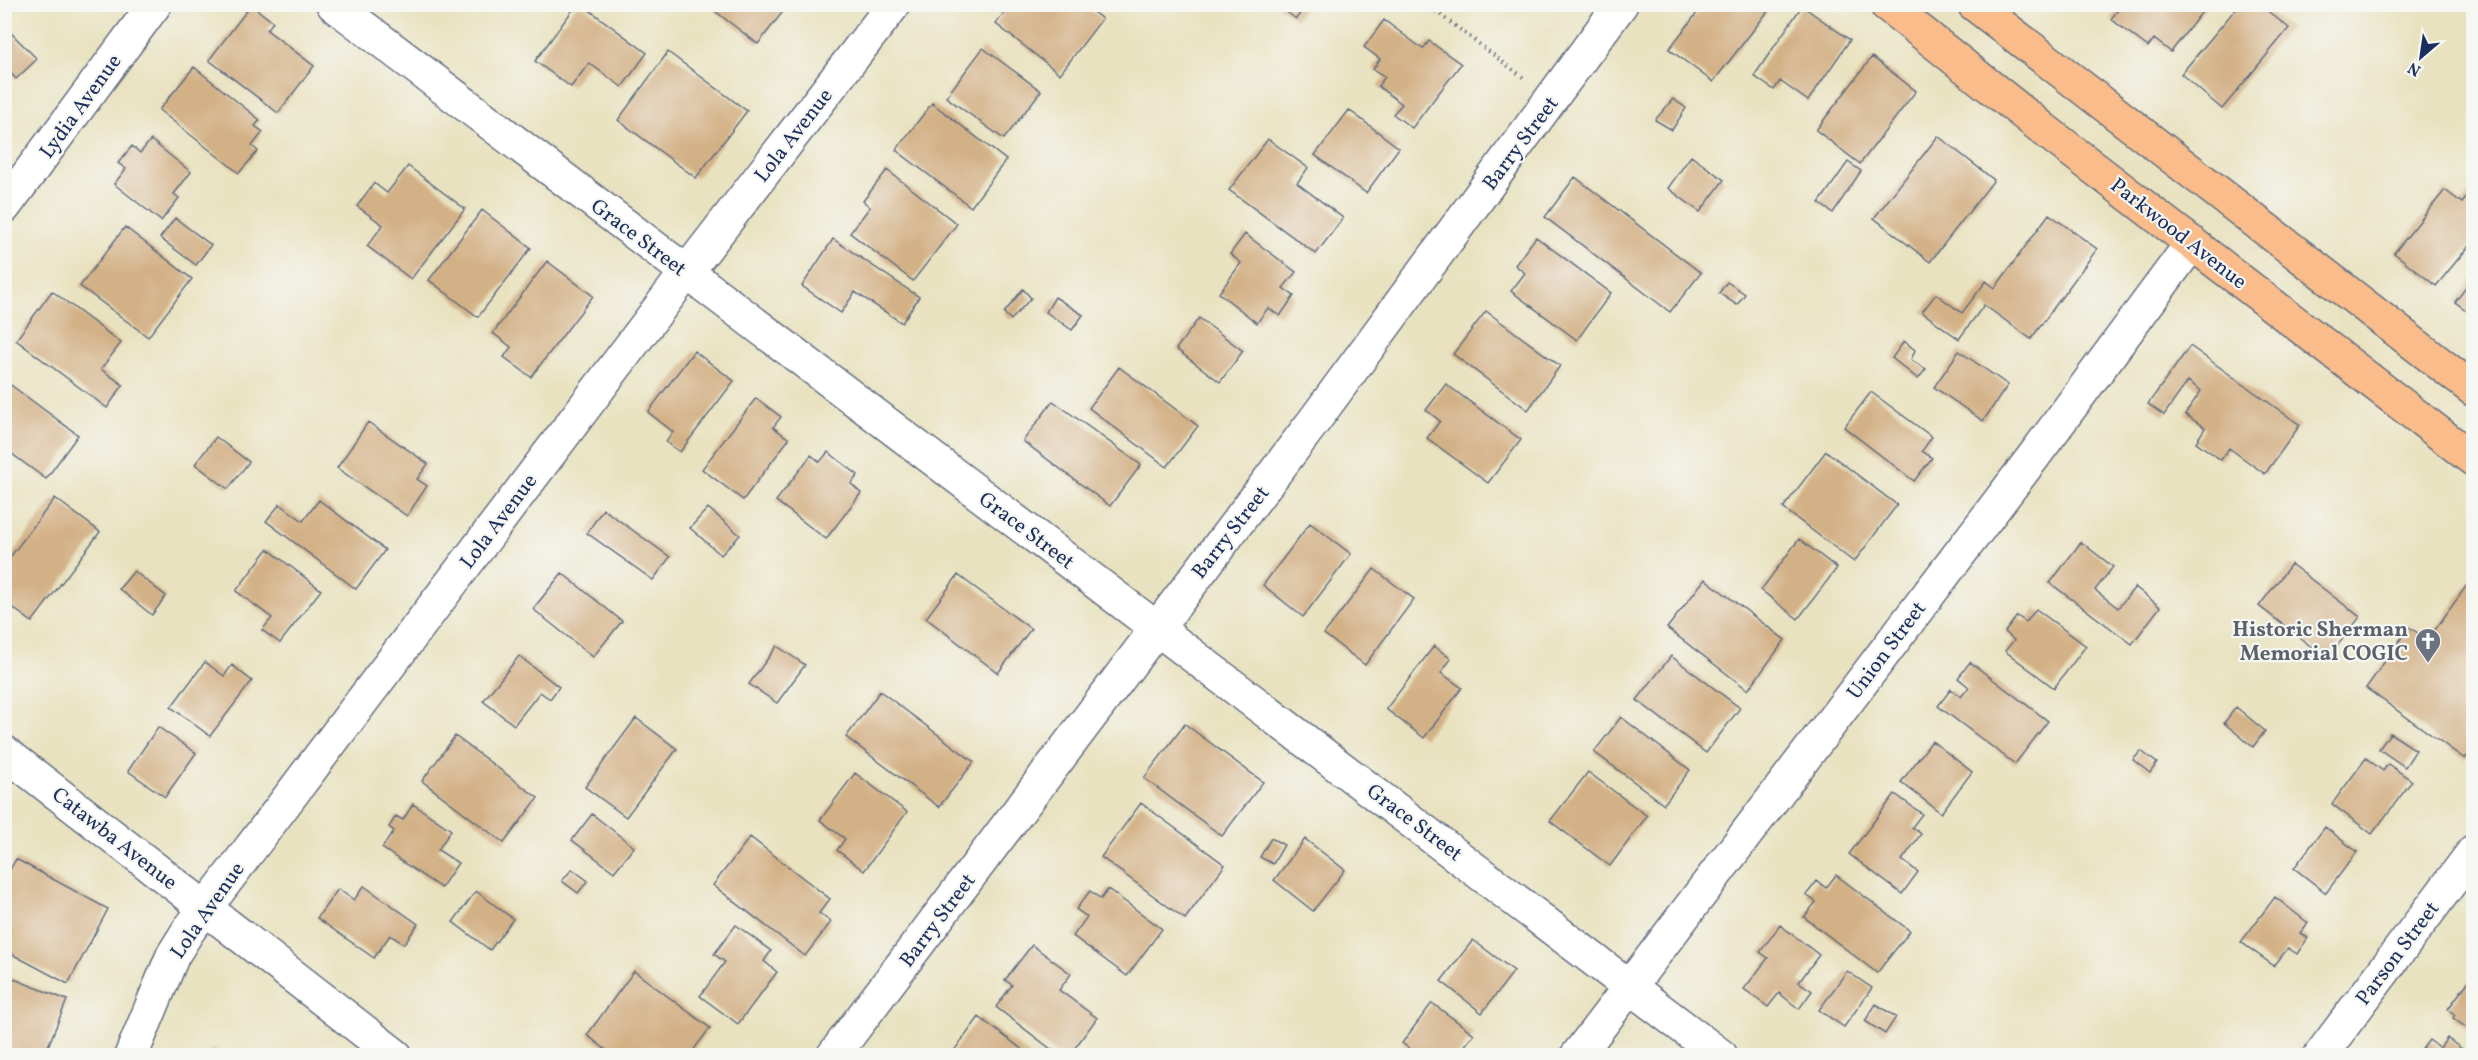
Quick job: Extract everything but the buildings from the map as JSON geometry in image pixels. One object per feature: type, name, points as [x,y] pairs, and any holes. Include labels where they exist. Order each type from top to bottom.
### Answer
[{"type":"main road","name":"Parkwood Avenue","points":[[1886,4],[2051,135],[2474,460]]},
{"type":"main road","points":[[1974,4],[2474,390]]},
{"type":"street","name":"Lydia Avenue","points":[[4,207],[155,4]]},
{"type":"street","name":"Grace Street","points":[[333,4],[1720,1056]]},
{"type":"street","name":"Lola Avenue","points":[[131,1056],[173,955],[205,909],[686,273],[894,4]]},
{"type":"street","name":"Barry Street","points":[[833,1056],[1321,412],[1621,4]]},
{"type":"street","name":"Union Street","points":[[1577,1056],[2034,456],[2192,243]]},
{"type":"street","name":"Catawba Avenue","points":[[4,752],[396,1056]]},
{"type":"street","name":"Parson Street","points":[[2320,1056],[2474,851]]},
{"type":"path","points":[[1426,4],[1527,80]]},
{"type":"place","name":"Historic Sherman Memorial COGIC","points":[[2428,664]]}]
